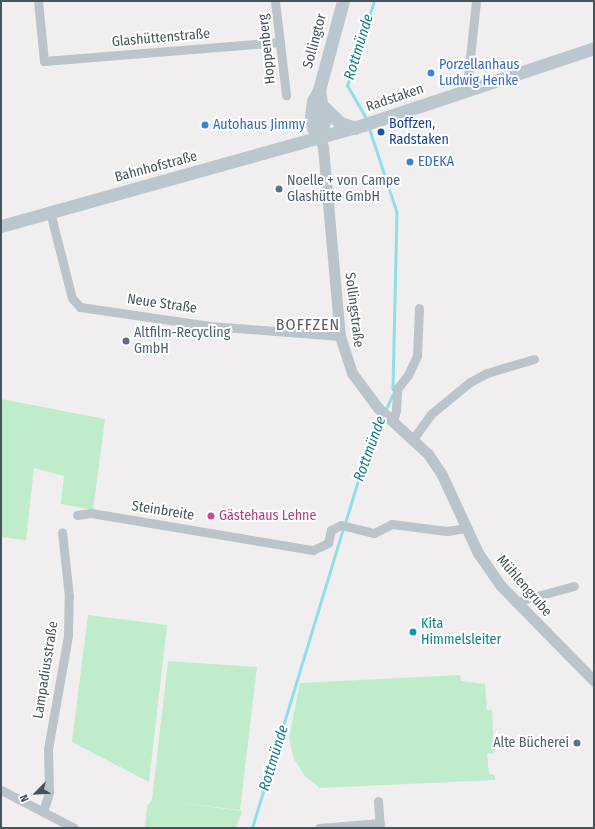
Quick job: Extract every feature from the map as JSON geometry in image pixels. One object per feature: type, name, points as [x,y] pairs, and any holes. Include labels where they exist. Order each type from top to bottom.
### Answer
[{"type":"main road","name":"Sollingtor","points":[[320,138],[313,128],[311,116],[312,101],[319,90],[343,1]]},
{"type":"main road","name":"Radstaken","points":[[320,138],[364,125],[594,48]]},
{"type":"main road","name":"Sollingtor","points":[[319,90],[323,106],[324,126],[320,138]]},
{"type":"main road","points":[[323,106],[340,123],[364,125]]},
{"type":"main road","name":"Bahnhofstraße","points":[[1,226],[320,138]]},
{"type":"street","name":"Glashüttenstraße","points":[[38,1],[44,61],[280,42]]},
{"type":"street","name":"Hoppenberg","points":[[275,1],[286,95]]},
{"type":"street","points":[[469,90],[468,78],[476,1]]},
{"type":"street","name":"Sollingstraße","points":[[320,138],[324,160],[340,336],[352,373],[378,408],[428,454],[442,475]]},
{"type":"street","name":"Neue Straße","points":[[50,212],[72,298],[80,307],[210,326],[340,336]]},
{"type":"street","points":[[390,419],[396,410],[397,389],[408,375],[417,356],[418,308]]},
{"type":"street","points":[[413,439],[431,414],[470,382],[487,373],[534,359]]},
{"type":"street","name":"Mühlengrube","points":[[442,475],[466,528],[488,569],[515,602],[594,682]]},
{"type":"street","name":"Steinbreite","points":[[78,515],[91,513],[313,550],[328,543],[332,530],[344,525],[374,533],[392,524],[447,531],[466,528]]},
{"type":"street","name":"Lampadiusstraße","points":[[43,812],[49,792],[48,749],[68,636],[69,597],[62,532]]},
{"type":"street","points":[[515,602],[574,586]]},
{"type":"street","points":[[1,790],[74,828]]},
{"type":"street","points":[[319,828],[380,825],[378,801]]},
{"type":"green space","points":[[1,399],[105,419],[93,510],[61,504],[64,476],[34,468],[26,540],[1,537]]},
{"type":"green space","points":[[88,615],[167,625],[149,782],[72,742]]},
{"type":"green space","points":[[168,661],[257,667],[240,810],[165,801],[242,811],[236,828],[145,828],[147,806],[152,800]]},
{"type":"green space","points":[[460,675],[461,681],[485,684],[487,710],[492,710],[494,753],[487,754],[489,774],[495,775],[495,780],[320,788],[305,776],[294,759],[289,738],[300,683]]},
{"type":"waterway","name":"Rottmünde","points":[[367,120],[347,86],[374,1]]},
{"type":"waterway","name":"Rottmünde","points":[[369,127],[397,212],[393,389]]},
{"type":"waterway","name":"Rottmünde","points":[[385,411],[393,394]]},
{"type":"waterway","name":"Rottmünde","points":[[345,523],[375,425],[382,414]]},
{"type":"waterway","name":"Rottmünde","points":[[252,828],[343,528]]},
{"type":"place","name":"Porzellanhaus Ludwig Henke","points":[[431,73]]},
{"type":"place","name":"Autohaus Jimmy","points":[[205,125]]},
{"type":"place","name":"Boffzen, Radstaken","points":[[381,132]]},
{"type":"place","name":"EDEKA","points":[[410,162]]},
{"type":"place","name":"Noelle + von Campe Glashütte GmbH","points":[[279,189]]},
{"type":"place","name":"Altfilm-Recycling GmbH","points":[[126,341]]},
{"type":"place","name":"Gästehaus Lehne","points":[[211,516]]},
{"type":"place","name":"Kita Himmelsleiter","points":[[413,632]]},
{"type":"place","name":"Alte Bücherei","points":[[577,743]]},
{"type":"district","name":"BOFFZEN","points":[[308,325]]}]
